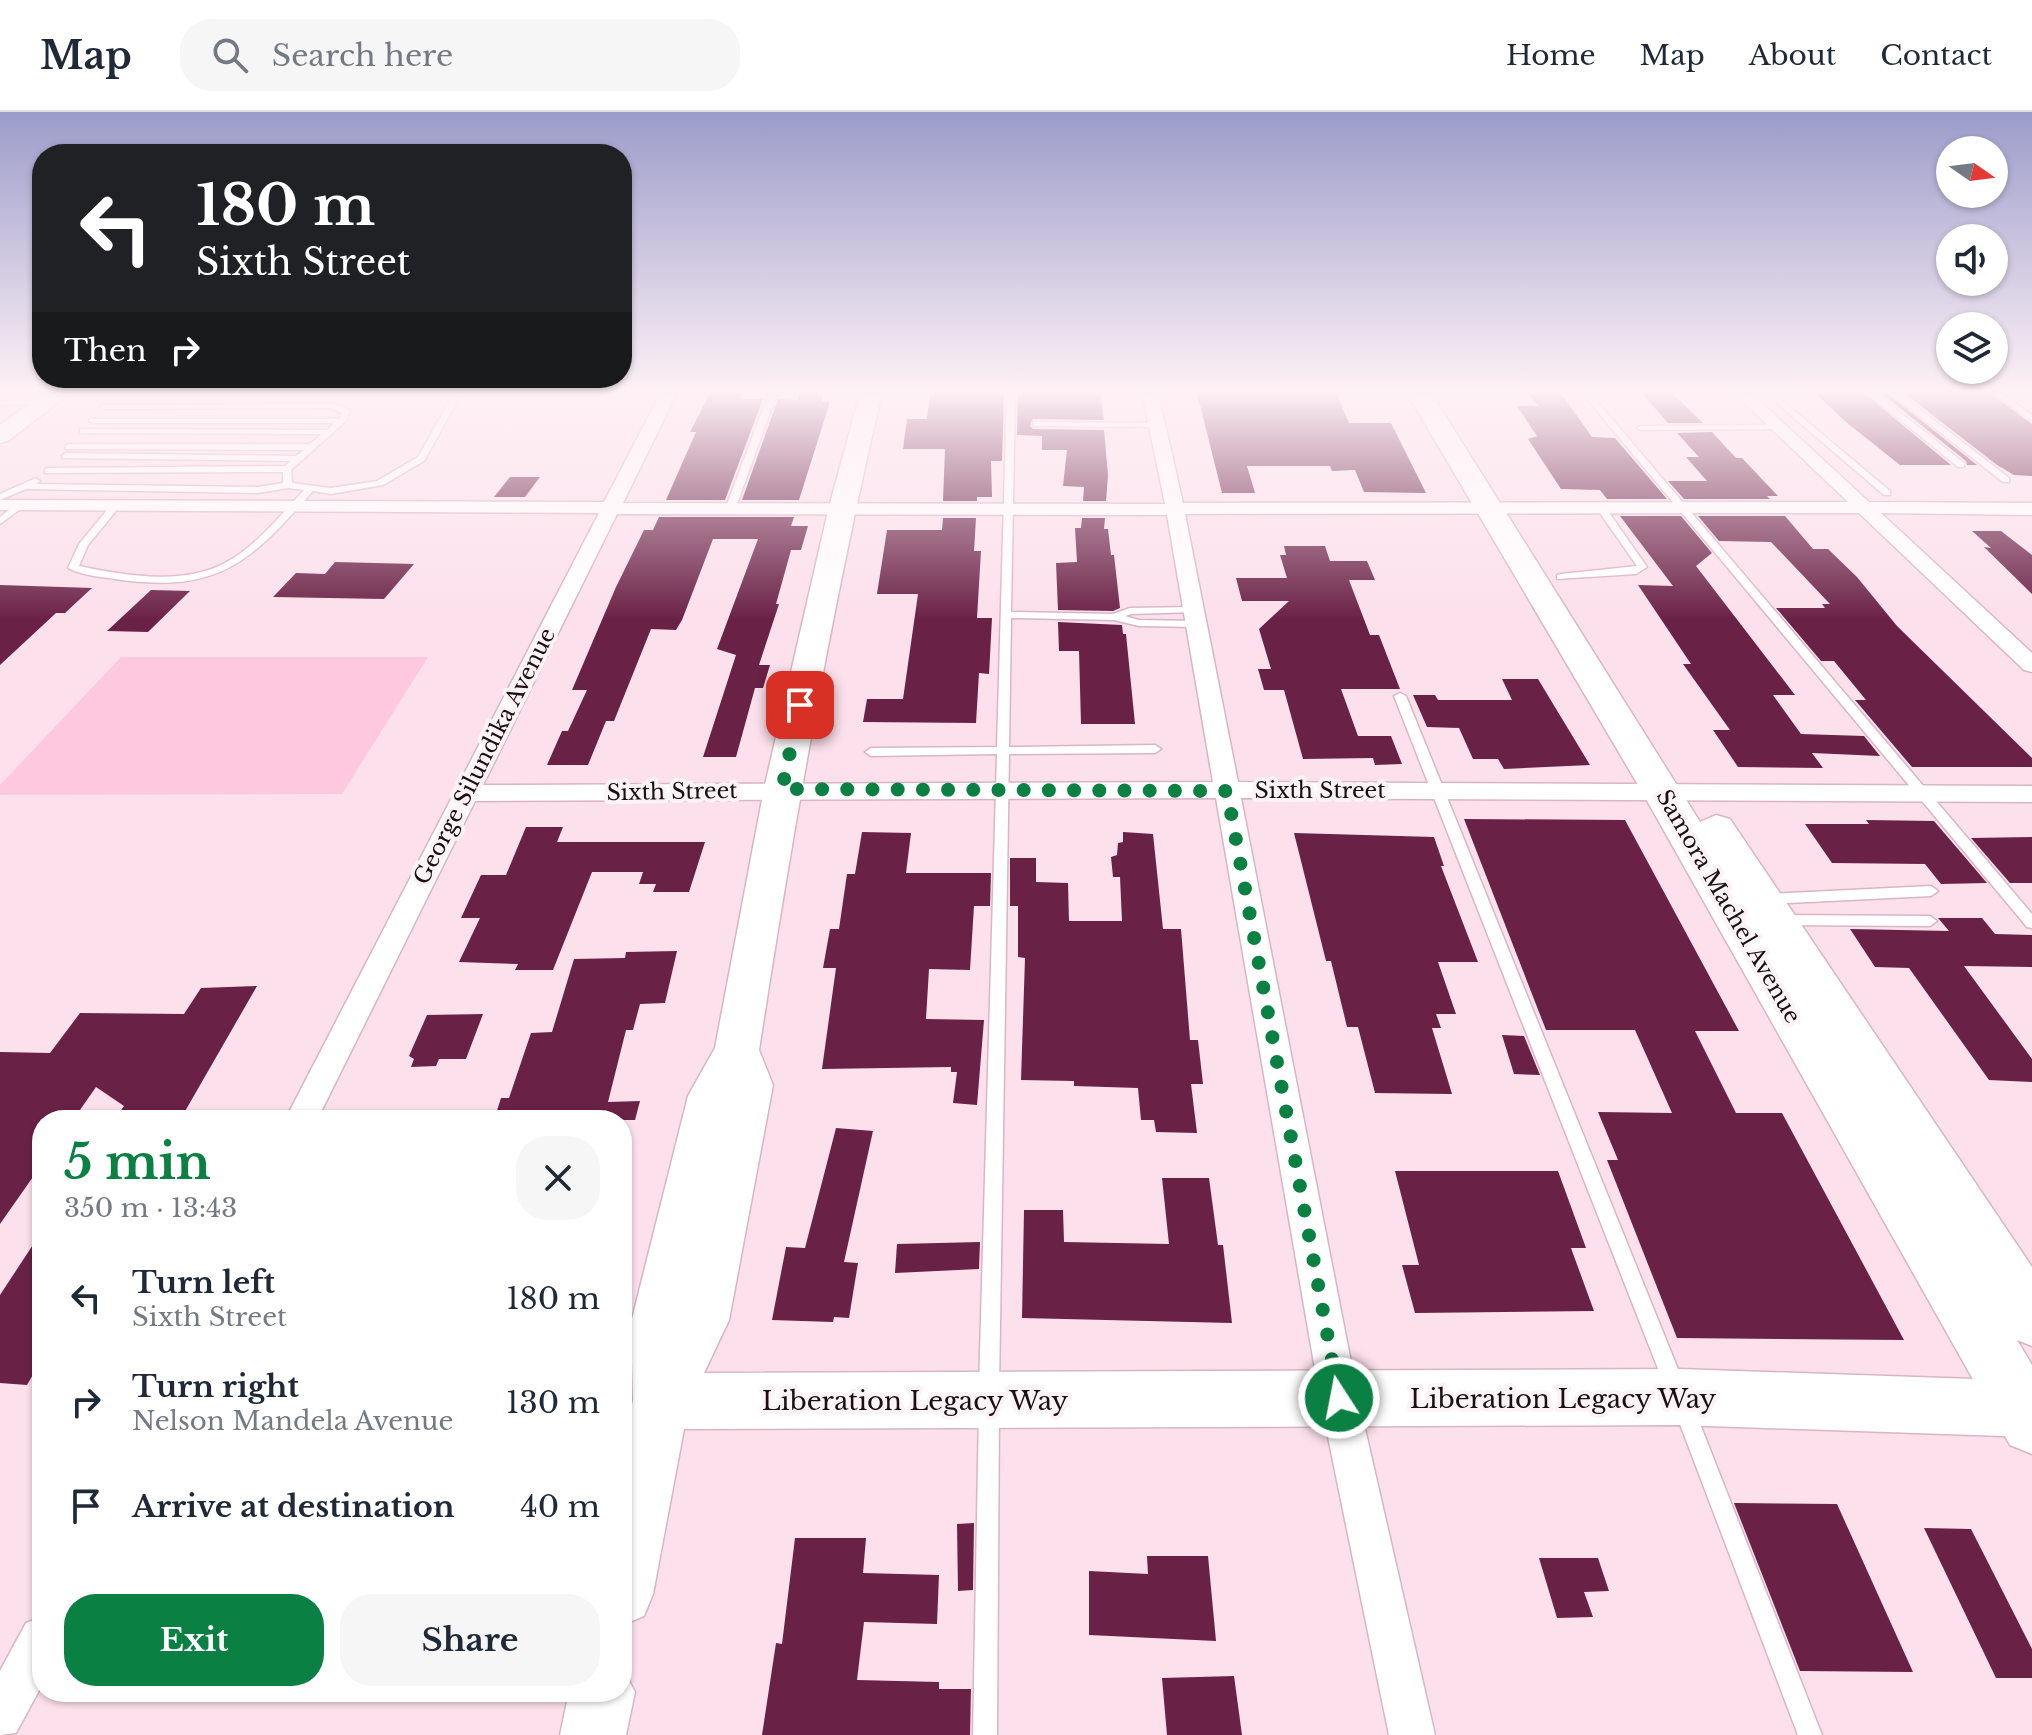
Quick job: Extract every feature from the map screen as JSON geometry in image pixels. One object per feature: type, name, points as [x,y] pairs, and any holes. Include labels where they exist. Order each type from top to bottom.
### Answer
[{"type":"highway","name":"Samora Machel Avenue","points":[[1475,469],[1561,577],[1676,790],[2029,1414]]},
{"type":"highway","name":"Samora Machel Avenue","points":[[1486,469],[1503,507],[1676,790],[1768,909],[2032,1318]]},
{"type":"main road","points":[[632,1545],[661,1401],[702,1320],[750,1085],[737,1050],[782,789],[852,469]]},
{"type":"main road","name":"Liberation Legacy Way","points":[[661,1401],[1680,1397],[2029,1414]]},
{"type":"main road","points":[[593,1735],[600,1702]]},
{"type":"street","name":"George Silundika Avenue","points":[[306,1110],[464,793],[631,469]]},
{"type":"street","points":[[1166,469],[1339,1398],[1412,1735]]},
{"type":"street","points":[[1824,469],[2032,665]]},
{"type":"street","points":[[0,505],[25,496],[115,506],[1006,510],[1864,506],[2032,509]]},
{"type":"street","name":"Sixth Street","points":[[464,793],[782,789],[1438,789],[2032,794]]},
{"type":"street","points":[[0,1717],[32,1658]]},
{"type":"lane","points":[[0,521],[50,469]]},
{"type":"lane","points":[[48,471],[287,469],[288,485]]},
{"type":"lane","points":[[0,497],[258,490],[288,485],[331,491],[380,483],[404,469]]},
{"type":"lane","points":[[731,507],[745,469]]},
{"type":"lane","points":[[985,1735],[1008,469]]},
{"type":"lane","points":[[1650,469],[2032,923]]},
{"type":"lane","points":[[1858,469],[1887,493]]},
{"type":"lane","points":[[1992,469],[2006,480]]},
{"type":"lane","points":[[115,506],[84,544],[73,568],[168,581],[223,569],[250,549],[309,490]]},
{"type":"lane","points":[[1561,577],[1636,571],[1642,567],[1600,506]]},
{"type":"lane","points":[[1006,615],[1114,617],[1139,623],[1195,617]]},
{"type":"lane","points":[[1400,696],[1680,1397],[1810,1735]]},
{"type":"lane","points":[[871,752],[1005,753],[1155,749]]},
{"type":"lane","points":[[1768,909],[1931,891]]},
{"type":"lane","points":[[1768,909],[1930,921]]},
{"type":"shaded area","points":[[121,657],[428,657],[342,794],[0,795],[0,785]]},
{"type":"building","points":[[680,469],[737,469],[725,500],[666,500]]},
{"type":"building","points":[[753,469],[809,469],[799,500],[742,500]]},
{"type":"building","points":[[944,469],[991,469],[992,497],[977,497],[977,501],[943,501]]},
{"type":"building","points":[[1065,469],[1107,469],[1106,501],[1083,501],[1084,487],[1063,486]]},
{"type":"building","points":[[1216,469],[1248,469],[1255,493],[1222,493]]},
{"type":"building","points":[[1331,469],[1414,469],[1426,493],[1364,492],[1355,470]]},
{"type":"building","points":[[1548,469],[1641,469],[1667,499],[1607,499],[1600,490],[1561,489]]},
{"type":"building","points":[[1696,469],[1752,469],[1778,496],[1767,496],[1770,499],[1684,499],[1668,481],[1707,481]]},
{"type":"building","points":[[2003,469],[2032,469],[2032,476],[2014,475]]},
{"type":"building","points":[[510,477],[540,477],[525,497],[494,497]]},
{"type":"building","points":[[1620,516],[1681,516],[1712,553],[1696,566],[1795,695],[1773,695],[1801,734],[1864,736],[1880,756],[1812,753],[1823,768],[1738,767],[1713,730],[1730,730],[1683,664],[1691,664],[1638,585],[1673,586]]},
{"type":"building","points":[[1698,516],[1785,516],[1813,549],[1828,549],[1857,577],[1897,626],[2032,758],[2032,767],[1912,767],[1855,700],[1866,700],[1834,661],[1821,661],[1776,608],[1825,608],[1822,604],[1830,604],[1771,542],[1719,541]]},
{"type":"building","points":[[659,517],[794,517],[791,526],[808,526],[801,550],[791,550],[776,604],[779,604],[759,665],[770,665],[763,688],[755,688],[736,757],[703,757],[736,655],[717,649],[758,539],[713,539],[682,620],[676,630],[651,629],[614,721],[606,721],[588,765],[547,765],[562,731],[568,731],[587,690],[572,690],[616,587],[644,530],[653,530]]},
{"type":"building","points":[[943,518],[976,518],[974,551],[981,551],[977,618],[992,618],[989,674],[979,673],[976,723],[863,722],[867,699],[903,699],[918,594],[877,594],[887,530],[942,530]]},
{"type":"building","points":[[1082,518],[1105,518],[1104,529],[1108,529],[1111,555],[1114,555],[1120,608],[1113,611],[1058,610],[1056,563],[1077,562],[1075,528],[1081,528]]},
{"type":"building","points":[[1972,531],[2001,531],[2032,555],[2032,594],[1984,547],[1991,548]]},
{"type":"building","points":[[1284,546],[1325,546],[1330,561],[1367,561],[1375,580],[1349,580],[1370,635],[1379,635],[1400,689],[1341,689],[1358,736],[1391,736],[1402,764],[1375,765],[1373,758],[1303,759],[1284,690],[1264,690],[1258,669],[1271,669],[1259,629],[1289,601],[1242,601],[1236,578],[1287,578],[1280,555],[1286,555]]},
{"type":"building","points":[[335,562],[414,564],[384,599],[273,597],[296,573],[325,574]]},
{"type":"building","points":[[0,585],[92,588],[65,613],[56,613],[0,665]]},
{"type":"building","points":[[151,590],[190,591],[148,632],[107,631]]},
{"type":"building","points":[[1058,622],[1122,625],[1123,634],[1126,634],[1135,724],[1081,724],[1079,651],[1059,651]]},
{"type":"building","points":[[1502,679],[1538,679],[1590,765],[1504,769],[1498,759],[1473,759],[1459,728],[1427,727],[1413,695],[1435,695],[1438,700],[1512,700]]},
{"type":"building","points":[[1464,819],[1625,820],[1739,1031],[1695,1031],[1736,1113],[1782,1113],[1904,1340],[1677,1338],[1607,1160],[1618,1160],[1598,1112],[1672,1113],[1635,1030],[1546,1030]]},
{"type":"building","points":[[1866,820],[1934,821],[1987,883],[1941,884],[1925,864],[1832,863],[1805,824],[1869,824]]},
{"type":"building","points":[[526,827],[563,827],[557,842],[705,842],[689,892],[653,892],[656,884],[639,884],[643,872],[592,872],[553,970],[515,970],[518,964],[459,962],[480,918],[461,918],[481,875],[506,875]]},
{"type":"building","points":[[862,832],[911,833],[906,873],[991,873],[990,906],[974,906],[970,970],[929,969],[926,1019],[984,1020],[977,1105],[953,1103],[957,1072],[951,1072],[951,1067],[822,1069],[836,968],[823,968],[830,929],[839,929],[847,874],[855,874]]},
{"type":"building","points":[[1123,832],[1153,834],[1163,929],[1181,929],[1190,1040],[1198,1040],[1203,1084],[1191,1084],[1197,1133],[1156,1132],[1154,1120],[1141,1120],[1138,1088],[1074,1086],[1074,1081],[1021,1080],[1025,958],[1018,957],[1018,906],[1010,906],[1010,858],[1036,858],[1036,882],[1068,883],[1069,921],[1122,921],[1120,877],[1113,877],[1111,857],[1117,855],[1118,843],[1123,842]]},
{"type":"building","points":[[1294,833],[1434,837],[1444,866],[1441,866],[1478,962],[1438,962],[1456,1014],[1436,1014],[1441,1028],[1432,1028],[1452,1094],[1375,1093],[1358,1027],[1347,1027],[1331,961],[1326,961]]},
{"type":"building","points":[[2032,837],[2032,883],[2010,883],[1971,838]]},
{"type":"building","points":[[1938,918],[1982,918],[1995,934],[2032,935],[2032,967],[1964,966],[2032,1059],[2032,1082],[1989,1080],[1909,968],[1875,967],[1850,929],[1949,931]]},
{"type":"building","points":[[677,951],[665,1003],[640,1004],[633,1030],[626,1030],[608,1102],[640,1101],[635,1120],[632,1120],[632,1110],[497,1110],[501,1098],[509,1098],[531,1033],[552,1032],[574,959],[625,958],[626,952]]},
{"type":"building","points":[[257,986],[186,1110],[121,1110],[124,1106],[96,1087],[80,1110],[32,1110],[32,1178],[0,1224],[0,1052],[50,1053],[80,1013],[184,1014],[201,988]]},
{"type":"building","points":[[483,1014],[466,1059],[439,1059],[436,1066],[411,1067],[414,1059],[409,1056],[427,1015]]},
{"type":"building","points":[[1502,1035],[1524,1036],[1540,1075],[1514,1074]]},
{"type":"building","points":[[836,1128],[873,1131],[844,1262],[858,1263],[849,1318],[834,1317],[833,1322],[772,1320],[786,1247],[805,1248]]},
{"type":"building","points":[[1395,1171],[1558,1171],[1586,1248],[1571,1248],[1594,1311],[1415,1313],[1402,1265],[1419,1265]]},
{"type":"building","points":[[1162,1178],[1209,1178],[1218,1245],[1223,1245],[1232,1323],[1022,1318],[1024,1210],[1063,1210],[1064,1242],[1169,1244]]},
{"type":"building","points":[[980,1242],[979,1269],[895,1273],[897,1244]]},
{"type":"building","points":[[32,1246],[32,1376],[27,1385],[0,1383],[0,1295]]},
{"type":"building","points":[[1734,1503],[1837,1504],[1913,1672],[1800,1671]]},
{"type":"building","points":[[974,1523],[973,1590],[958,1591],[957,1524]]},
{"type":"building","points":[[1924,1528],[1971,1529],[2032,1649],[2032,1678],[1996,1678]]},
{"type":"building","points":[[795,1538],[866,1538],[863,1573],[939,1575],[937,1624],[864,1622],[857,1680],[939,1682],[939,1689],[971,1689],[970,1735],[762,1735],[776,1643],[782,1644]]},
{"type":"building","points":[[1147,1556],[1208,1556],[1216,1641],[1089,1635],[1089,1571],[1148,1574]]},
{"type":"building","points":[[1539,1558],[1598,1558],[1609,1591],[1584,1592],[1593,1617],[1557,1618]]},
{"type":"building","points":[[1234,1676],[1242,1735],[1167,1735],[1162,1678]]},
{"type":"route","points":[[800,705],[782,789],[1227,791],[1339,1398]]}]
